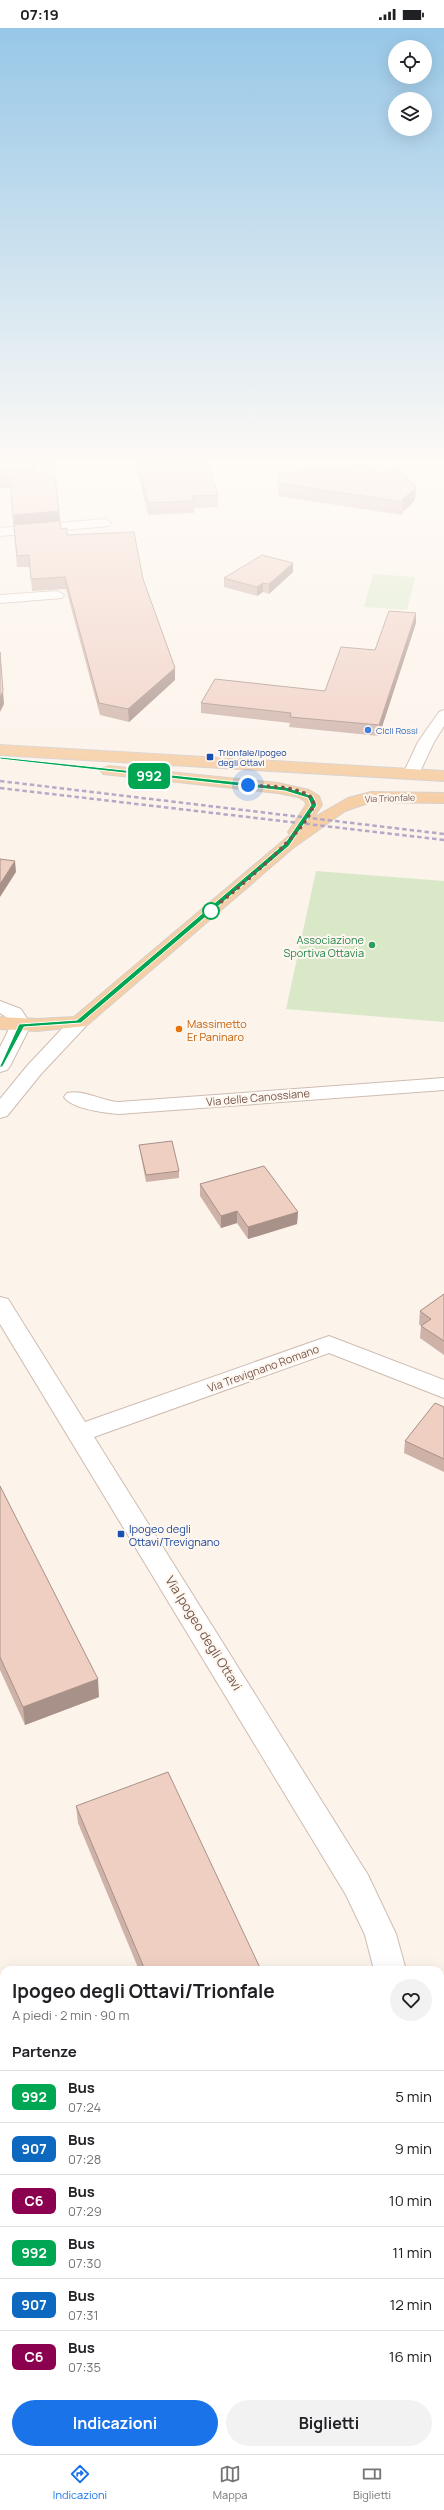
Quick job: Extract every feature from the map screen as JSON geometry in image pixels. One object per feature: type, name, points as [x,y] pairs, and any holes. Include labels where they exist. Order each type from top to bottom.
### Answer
[{"type":"main road","points":[[0,750],[444,776]]},
{"type":"main road","points":[[0,758],[296,791],[311,797],[314,805],[287,844],[79,1022],[21,1025],[0,1023]]},
{"type":"main road","name":"Via Trionfale","points":[[287,844],[354,801],[379,797],[444,798]]},
{"type":"street","points":[[0,599],[57,595]]},
{"type":"street","points":[[411,774],[426,742],[444,715]]},
{"type":"street","points":[[0,1007],[16,1014],[20,1018],[21,1025],[0,1066]]},
{"type":"street","points":[[0,1112],[34,1070],[79,1022]]},
{"type":"street","name":"Via delle Canossiane","points":[[74,1097],[103,1107],[119,1108],[355,1089],[444,1084]]},
{"type":"street","name":"Via Ipogeo degli Ottavi","points":[[0,1305],[357,1885],[376,1921],[389,1966]]},
{"type":"street","name":"Via Trevignano Romano","points":[[80,1433],[329,1344],[444,1389]]},
{"type":"green space","points":[[373,575],[415,577],[407,610],[364,607]]},
{"type":"green space","name":"Associazione Sportiva Ottavia","points":[[316,871],[444,881],[444,1022],[286,1009]]},
{"type":"building","points":[[31,575],[142,575],[175,668],[128,709],[99,703],[65,577],[31,579]]},
{"type":"building","points":[[229,575],[279,575],[269,584],[263,583],[257,587],[224,578]]},
{"type":"building","points":[[389,611],[416,613],[379,725],[290,717],[291,713],[201,703],[215,679],[325,691],[341,647],[375,650]]},
{"type":"building","points":[[0,652],[3,691],[0,697]]},
{"type":"building","points":[[0,859],[15,861],[0,884]]},
{"type":"building","points":[[172,1141],[179,1171],[146,1175],[139,1145]]},
{"type":"building","points":[[264,1166],[298,1212],[248,1227],[237,1211],[221,1216],[200,1184]]},
{"type":"building","points":[[444,1294],[444,1341],[421,1326],[431,1319],[420,1311]]},
{"type":"building","points":[[435,1403],[444,1407],[444,1459],[405,1441]]},
{"type":"building","points":[[0,1486],[98,1679],[23,1707],[0,1657]]},
{"type":"building","points":[[168,1772],[259,1966],[143,1966],[76,1806]]},
{"type":"railway","points":[[0,781],[444,834]]},
{"type":"railway","points":[[0,788],[444,840]]},
{"type":"bus line","name":"992","points":[[0,758],[142,775],[286,789],[303,793],[311,797],[314,802],[313,809],[287,844],[79,1022],[21,1025],[18,1035],[0,1066]]},
{"type":"place","name":"Cicli Rossi","points":[[368,730]]},
{"type":"place","name":"Trionfale/Ipogeo degli Ottavi","points":[[210,757]]},
{"type":"place","name":"Associazione Sportiva Ottavia","points":[[372,945]]},
{"type":"place","name":"Massimetto Er Paninaro","points":[[179,1029]]},
{"type":"place","name":"Ipogeo degli Ottavi/Trevignano","points":[[121,1534]]},
{"type":"route","points":[[211,911],[208,913],[287,844],[313,809],[313,799],[303,793],[286,789],[248,785]]}]
